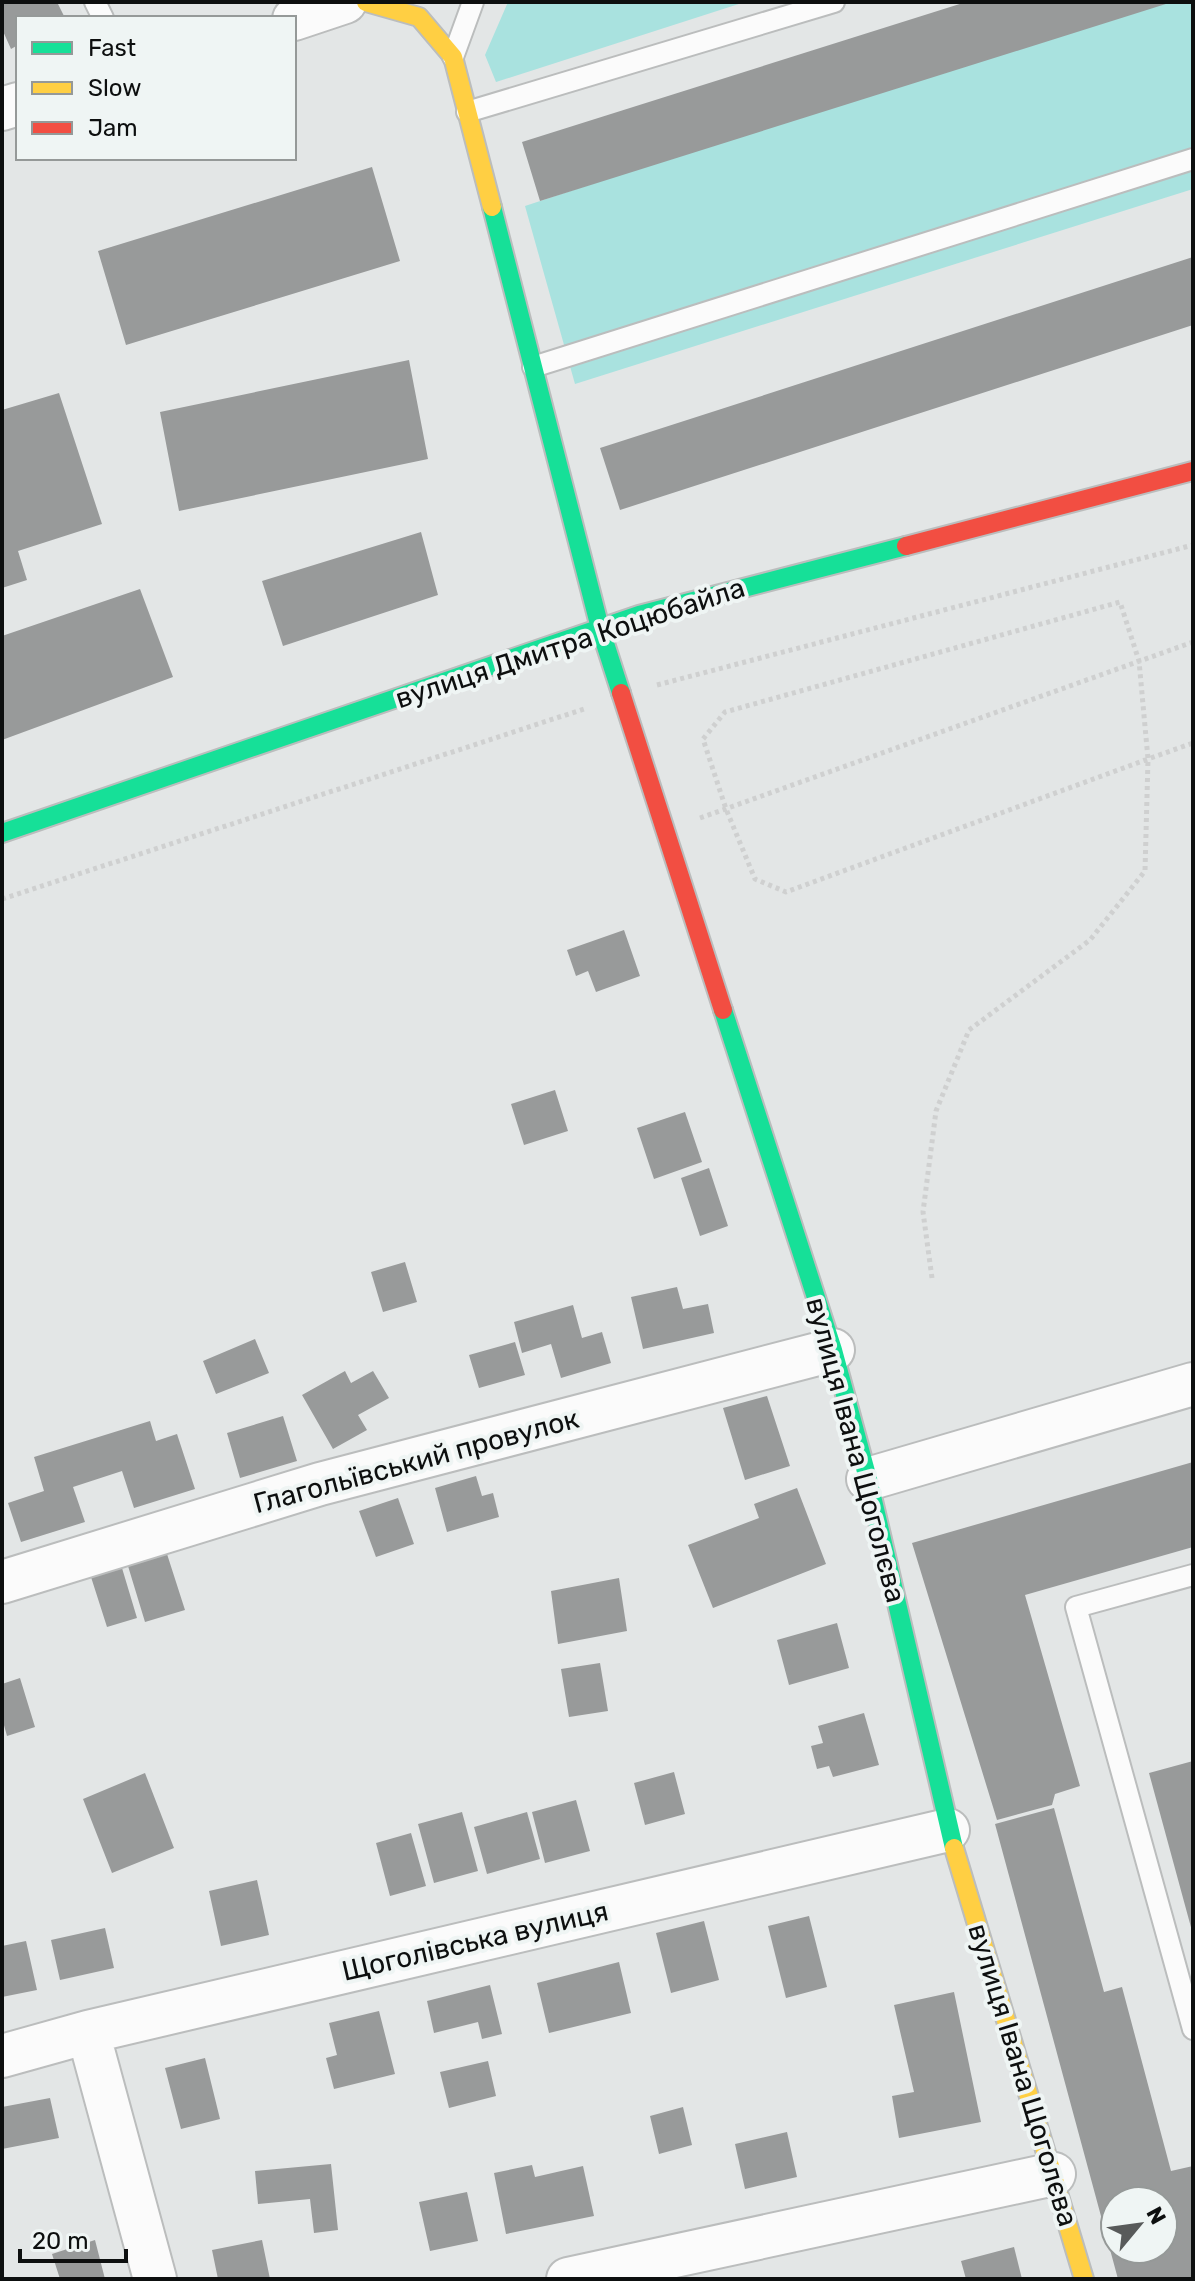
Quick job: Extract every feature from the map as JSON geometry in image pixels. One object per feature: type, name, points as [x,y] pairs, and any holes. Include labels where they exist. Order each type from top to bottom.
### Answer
[{"type":"street","points":[[296,18],[345,2]]},
{"type":"street","points":[[366,2],[419,17],[453,57]]},
{"type":"street","name":"вулиця Івана Щоголєва","points":[[453,57],[600,628],[833,1350],[868,1479],[948,1830],[1084,2279]]},
{"type":"street","name":"вулиця Дмитра Коцюбайла","points":[[2,833],[600,628],[1193,471]]},
{"type":"street","name":"Глагольївський провулок","points":[[2,1582],[320,1484],[833,1350]]},
{"type":"street","points":[[868,1479],[1193,1384]]},
{"type":"street","name":"Щоголівська вулиця","points":[[2,2056],[88,2032],[948,1830]]},
{"type":"street","points":[[88,2032],[155,2279]]},
{"type":"street","points":[[568,2279],[1054,2174]]},
{"type":"lane","points":[[453,57],[473,2]]},
{"type":"lane","points":[[467,112],[834,2]]},
{"type":"lane","points":[[533,367],[1193,159]]},
{"type":"lane","points":[[1193,1575],[1076,1607],[1193,2029]]},
{"type":"path","points":[[932,1278],[923,1212],[936,1111],[969,1030],[1090,940],[1145,871],[1148,759],[1139,661],[1120,602],[725,712],[703,739],[726,809],[755,879],[786,892],[1148,759],[1193,743]]},
{"type":"path","points":[[666,831],[1193,642]]},
{"type":"shaded area","points":[[508,2],[745,2],[496,82],[485,55]]},
{"type":"shaded area","points":[[1145,2],[1193,2],[1193,189],[575,384],[525,206]]},
{"type":"building","points":[[2,2],[57,2],[64,16],[16,16],[16,46],[11,49],[2,29]]},
{"type":"building","points":[[966,2],[1169,3],[540,201],[522,142]]},
{"type":"building","points":[[372,167],[400,261],[126,345],[98,251]]},
{"type":"building","points":[[1193,257],[1193,325],[620,510],[600,448]]},
{"type":"building","points":[[409,360],[428,459],[179,511],[160,412]]},
{"type":"building","points":[[59,393],[102,524],[18,551],[27,580],[2,588],[2,410]]},
{"type":"building","points":[[421,532],[438,595],[283,646],[262,581]]},
{"type":"building","points":[[140,589],[173,677],[2,740],[2,636]]},
{"type":"building","points":[[624,930],[640,976],[596,992],[588,971],[576,976],[567,950]]},
{"type":"building","points":[[555,1090],[568,1131],[524,1145],[511,1104]]},
{"type":"building","points":[[685,1112],[702,1162],[654,1179],[637,1128]]},
{"type":"building","points":[[709,1168],[728,1226],[700,1236],[681,1178]]},
{"type":"building","points":[[405,1262],[417,1302],[383,1312],[371,1272]]},
{"type":"building","points":[[677,1287],[683,1309],[708,1304],[714,1333],[643,1349],[631,1297]]},
{"type":"building","points":[[573,1305],[582,1338],[602,1332],[611,1363],[561,1378],[551,1344],[522,1353],[514,1322]]},
{"type":"building","points":[[255,1339],[269,1373],[216,1394],[203,1361]]},
{"type":"building","points":[[515,1342],[525,1375],[479,1388],[469,1355]]},
{"type":"building","points":[[345,1371],[351,1383],[373,1371],[389,1398],[358,1415],[367,1430],[333,1449],[302,1395]]},
{"type":"building","points":[[767,1396],[790,1466],[745,1480],[723,1408]]},
{"type":"building","points":[[283,1416],[297,1461],[240,1478],[227,1433]]},
{"type":"building","points":[[150,1421],[156,1441],[177,1434],[195,1489],[134,1508],[122,1471],[73,1487],[85,1522],[21,1542],[8,1503],[44,1491],[34,1457]]},
{"type":"building","points":[[1193,1462],[1193,1547],[1025,1595],[1080,1786],[1055,1794],[1052,1805],[997,1820],[912,1543]]},
{"type":"building","points":[[476,1476],[482,1496],[493,1493],[499,1517],[447,1532],[435,1488]]},
{"type":"building","points":[[797,1488],[826,1564],[713,1608],[688,1545],[759,1518],[754,1504]]},
{"type":"building","points":[[398,1498],[414,1544],[376,1557],[359,1511]]},
{"type":"building","points":[[167,1554],[185,1610],[145,1622],[128,1566]]},
{"type":"building","points":[[122,1568],[137,1618],[107,1627],[91,1577]]},
{"type":"building","points":[[619,1578],[627,1631],[558,1644],[551,1591]]},
{"type":"building","points":[[837,1623],[849,1668],[789,1685],[777,1640]]},
{"type":"building","points":[[600,1663],[608,1711],[569,1717],[561,1669]]},
{"type":"building","points":[[20,1678],[35,1727],[7,1736],[2,1718],[2,1684]]},
{"type":"building","points":[[864,1713],[879,1765],[833,1777],[829,1766],[817,1769],[811,1746],[823,1743],[818,1726]]},
{"type":"building","points":[[1193,1761],[1193,1931],[1192,1931],[1149,1773]]},
{"type":"building","points":[[674,1772],[685,1814],[645,1825],[634,1783]]},
{"type":"building","points":[[145,1773],[174,1848],[112,1873],[83,1799]]},
{"type":"building","points":[[576,1800],[590,1851],[545,1863],[532,1812]]},
{"type":"building","points":[[1054,1808],[1104,1992],[1122,1987],[1171,2171],[1193,2166],[1193,2279],[1118,2279],[1114,2265],[1179,2265],[1179,2185],[1099,2185],[1099,2209],[995,1824]]},
{"type":"building","points":[[462,1812],[478,1871],[434,1883],[418,1824]]},
{"type":"building","points":[[527,1812],[540,1859],[487,1874],[474,1827]]},
{"type":"building","points":[[411,1833],[426,1886],[390,1896],[376,1843]]},
{"type":"building","points":[[257,1880],[269,1935],[221,1946],[209,1891]]},
{"type":"building","points":[[809,1916],[827,1987],[786,1998],[768,1926]]},
{"type":"building","points":[[704,1921],[719,1980],[671,1993],[656,1933]]},
{"type":"building","points":[[105,1928],[114,1968],[60,1980],[51,1940]]},
{"type":"building","points":[[26,1941],[37,1990],[2,1997],[2,1946]]},
{"type":"building","points":[[619,1962],[631,2013],[549,2033],[537,1983]]},
{"type":"building","points":[[490,1985],[502,2034],[482,2039],[478,2022],[434,2033],[427,2001]]},
{"type":"building","points":[[954,1992],[981,2122],[899,2138],[892,2096],[914,2092],[894,2005]]},
{"type":"building","points":[[379,2011],[395,2074],[334,2089],[326,2058],[337,2055],[329,2023]]},
{"type":"building","points":[[205,2058],[220,2119],[181,2129],[165,2068]]},
{"type":"building","points":[[488,2061],[496,2096],[449,2108],[440,2072]]},
{"type":"building","points":[[50,2098],[59,2138],[2,2149],[2,2107]]},
{"type":"building","points":[[683,2107],[692,2145],[659,2154],[650,2116]]},
{"type":"building","points":[[787,2132],[797,2177],[745,2189],[735,2144]]},
{"type":"building","points":[[331,2164],[338,2230],[314,2233],[310,2199],[258,2204],[255,2171]]},
{"type":"building","points":[[532,2165],[535,2177],[583,2166],[594,2216],[506,2234],[494,2173]]},
{"type":"building","points":[[467,2192],[478,2241],[430,2251],[419,2202]]},
{"type":"building","points":[[95,2240],[105,2279],[60,2279],[52,2254]]},
{"type":"building","points":[[262,2240],[270,2279],[218,2279],[212,2250]]},
{"type":"building","points":[[1014,2247],[1022,2279],[966,2279],[961,2261]]},
{"type":"traffic: fast","points":[[492,207],[600,628],[621,693]]},
{"type":"traffic: fast","points":[[2,833],[639,615],[906,546]]},
{"type":"traffic: fast","points":[[723,1010],[833,1350],[868,1479],[954,1848]]},
{"type":"traffic: slow","points":[[366,2],[419,17],[453,57],[492,207]]},
{"type":"traffic: slow","points":[[954,1848],[1084,2279]]},
{"type":"traffic: jam","points":[[906,546],[1193,471]]},
{"type":"traffic: jam","points":[[621,693],[723,1010]]}]
